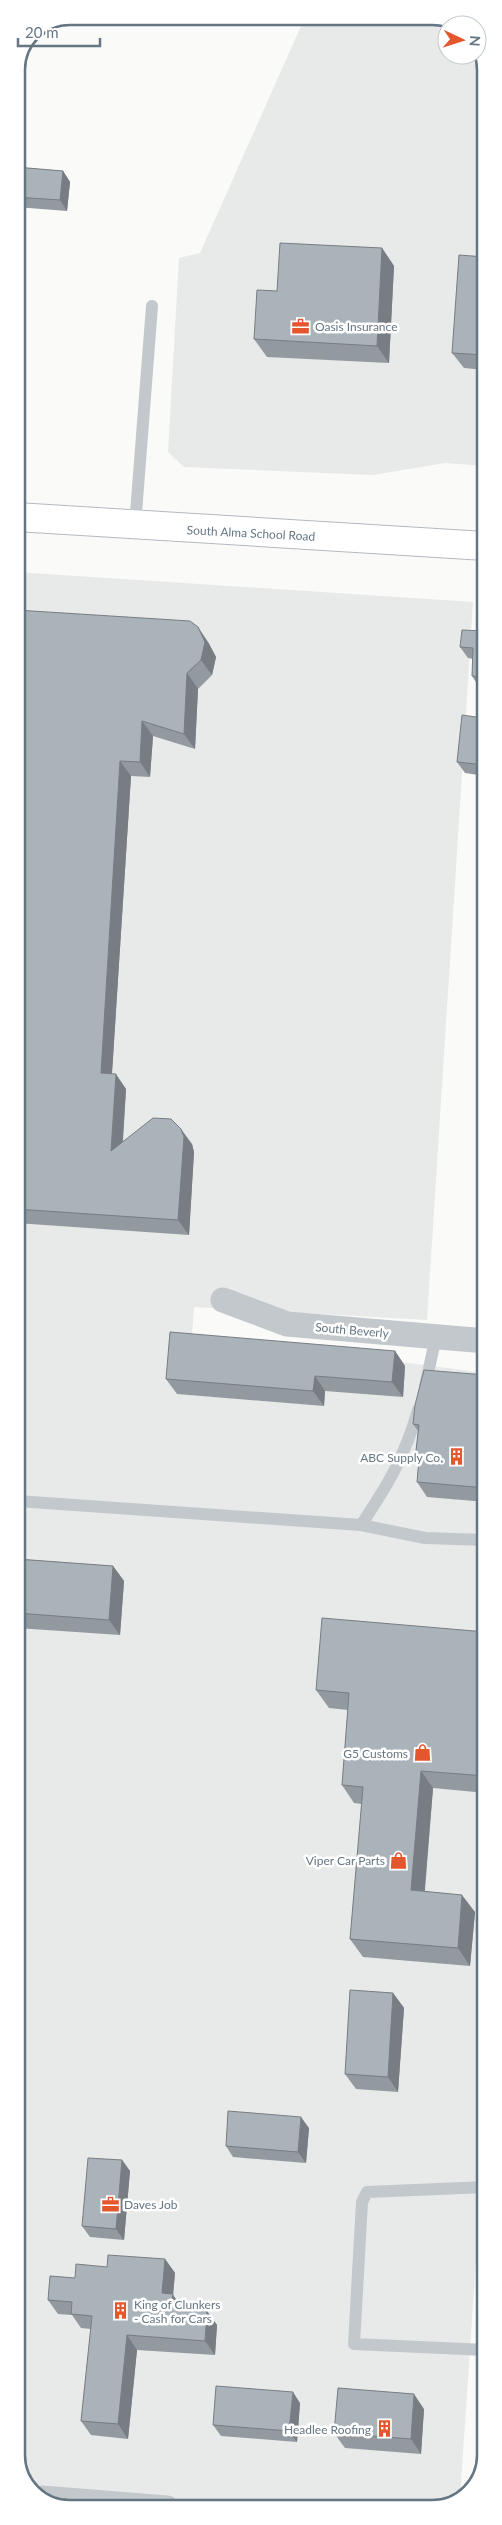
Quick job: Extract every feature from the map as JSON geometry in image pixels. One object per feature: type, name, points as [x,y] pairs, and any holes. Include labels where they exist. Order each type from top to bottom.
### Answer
[{"type":"main road","name":"South Alma School Road","points":[[25,518],[135,526],[477,546]]},
{"type":"street","name":"South Beverly","points":[[224,1300],[287,1324],[477,1340]]},
{"type":"lane","points":[[135,526],[152,306]]},
{"type":"lane","points":[[361,1525],[388,1485],[408,1444],[430,1370],[436,1337]]},
{"type":"lane","points":[[25,1502],[361,1525],[425,1538],[477,1540]]},
{"type":"lane","points":[[477,2187],[366,2192],[362,2202],[354,2344],[477,2350]]},
{"type":"shaded area","points":[[301,25],[437,25],[437,65],[477,65],[477,465],[445,463],[373,475],[184,467],[168,452],[179,258],[200,253]]},
{"type":"shaded area","points":[[25,573],[473,602],[427,1320],[194,1307],[192,1335],[477,1372],[477,2245],[460,2490],[452,2495],[438,2500],[67,2500],[45,2492],[38,2487],[30,2475],[25,2461]]},
{"type":"building","points":[[25,168],[63,171],[60,200],[25,198]]},
{"type":"building","points":[[280,243],[382,248],[377,346],[254,339],[257,290],[277,291]]},
{"type":"building","points":[[459,255],[477,256],[477,355],[452,353]]},
{"type":"building","points":[[25,611],[190,621],[198,627],[205,642],[201,660],[187,673],[184,734],[142,721],[140,762],[120,761],[101,1073],[116,1074],[111,1151],[153,1118],[171,1119],[181,1129],[184,1137],[178,1220],[25,1210]]},
{"type":"building","points":[[462,630],[477,631],[477,676],[472,676],[473,648],[460,647]]},
{"type":"building","points":[[462,715],[477,717],[477,764],[457,762]]},
{"type":"building","points":[[170,1332],[395,1351],[392,1382],[315,1376],[313,1391],[166,1379]]},
{"type":"building","name":"ABC Supply Co.","points":[[424,1370],[477,1374],[477,1487],[417,1482],[419,1459],[415,1459],[419,1425],[413,1424],[415,1405]]},
{"type":"building","points":[[25,1560],[113,1566],[109,1620],[25,1614]]},
{"type":"building","points":[[322,1618],[477,1631],[477,1775],[421,1771],[411,1890],[462,1895],[458,1948],[350,1939],[363,1787],[342,1785],[349,1693],[316,1690]]},
{"type":"building","points":[[350,1990],[393,1993],[388,2077],[345,2074]]},
{"type":"building","points":[[228,2111],[301,2117],[298,2152],[226,2146]]},
{"type":"building","name":"Daves Job","points":[[88,2158],[122,2160],[116,2229],[82,2226]]},
{"type":"building","points":[[108,2255],[165,2259],[162,2293],[173,2294],[172,2302],[181,2302],[180,2309],[207,2311],[205,2341],[127,2335],[118,2424],[81,2421],[92,2316],[71,2314],[72,2302],[48,2300],[50,2276],[75,2278],[76,2264],[107,2267]]},
{"type":"building","points":[[216,2386],[293,2392],[289,2431],[213,2425]]},
{"type":"building","points":[[338,2388],[414,2394],[411,2439],[334,2433]]},
{"type":"place","name":"Oasis Insurance","points":[[301,326]]},
{"type":"place","name":"ABC Supply Co.","points":[[457,1457]]},
{"type":"place","name":"G5 Customs","points":[[422,1753]]},
{"type":"place","name":"Viper Car Parts","points":[[399,1860]]},
{"type":"place","name":"Daves Job","points":[[110,2204]]},
{"type":"place","name":"King of Clunkers - Cash for Cars","points":[[120,2311]]},
{"type":"place","name":"Headlee Roofing","points":[[385,2429]]}]
